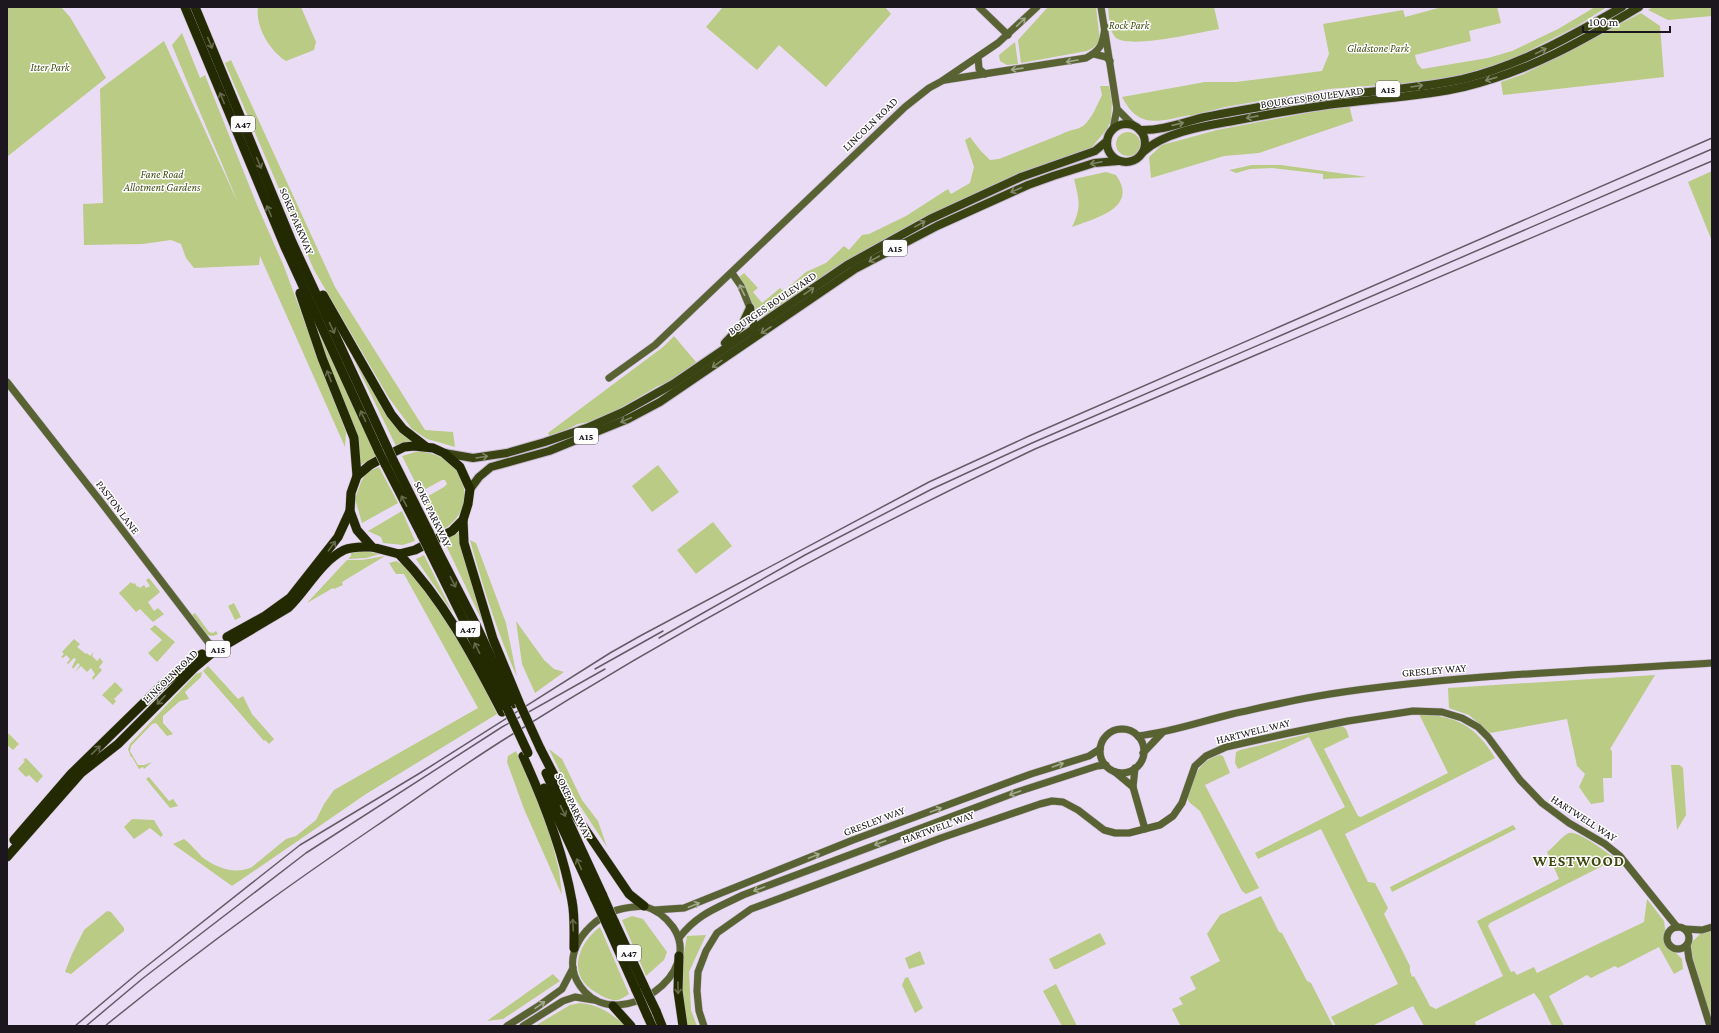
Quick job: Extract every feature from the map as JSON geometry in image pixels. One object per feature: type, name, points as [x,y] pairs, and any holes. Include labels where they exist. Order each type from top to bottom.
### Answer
[{"type":"highway","name":"SOKE PARKWAY","points":[[185,7],[288,245],[389,462],[432,549],[476,625],[510,707]]},
{"type":"highway","name":"SOKE PARKWAY","points":[[195,7],[288,245]]},
{"type":"highway","name":"A47","points":[[288,245],[391,414],[403,429],[425,446]]},
{"type":"highway","name":"A47","points":[[288,245],[322,358],[354,438],[357,476]]},
{"type":"highway","points":[[463,520],[452,531],[420,548],[399,554],[372,547],[357,530],[350,511],[351,493],[357,476],[370,465],[404,447],[425,446],[433,448],[444,453],[460,467],[470,488],[468,504],[463,520],[464,543],[510,707],[531,752],[630,894],[644,906]]},
{"type":"highway","name":"LINCOLN ROAD","points":[[7,848],[71,774],[162,685],[211,646],[265,616],[290,598],[338,537],[350,511]]},
{"type":"highway","name":"LINCOLN ROAD","points":[[7,857],[81,772],[122,740],[198,664],[212,653],[288,608],[330,560],[345,550],[358,547],[372,547]]},
{"type":"highway","points":[[399,554],[415,572],[510,707],[531,752],[563,859],[572,902],[574,948]]},
{"type":"highway","name":"SOKE PARKWAY","points":[[531,752],[640,988],[656,1011],[662,1026]]},
{"type":"highway","points":[[679,956],[678,991],[683,1026]]},
{"type":"highway","name":"SOKE PARKWAY","points":[[640,988],[647,1016],[652,1026]]},
{"type":"highway","points":[[613,1006],[630,1026]]},
{"type":"main road","name":"BOURGES BOULEVARD","points":[[1136,127],[1151,130],[1206,117],[1285,102],[1463,79],[1518,62],[1572,36],[1622,7]]},
{"type":"main road","name":"BOURGES BOULEVARD","points":[[1144,152],[1152,144],[1161,140],[1211,125],[1287,110],[1427,93],[1471,85],[1522,70],[1560,53],[1639,7]]},
{"type":"main road","points":[[1121,125],[1136,127],[1145,140],[1144,152],[1138,159],[1128,163],[1118,161],[1109,151],[1107,141],[1114,129],[1121,125]]},
{"type":"main road","name":"BOURGES BOULEVARD","points":[[444,453],[473,458],[514,451],[589,427],[623,412],[673,384],[698,365],[754,329],[847,265],[930,219],[1021,177],[1095,151],[1107,141]]},
{"type":"main road","name":"BOURGES BOULEVARD","points":[[470,488],[479,477],[491,467],[549,451],[628,420],[679,391],[749,341],[855,269],[937,226],[1028,185],[1074,168],[1100,162],[1118,161]]},
{"type":"main road","points":[[749,341],[754,329],[752,312],[750,308]]},
{"type":"main road","points":[[698,365],[732,337],[742,325],[750,308]]},
{"type":"street","points":[[979,7],[1008,35]]},
{"type":"street","name":"LINCOLN ROAD","points":[[609,378],[655,345],[905,107],[929,88],[978,57],[1008,35],[1037,7]]},
{"type":"street","points":[[1101,7],[1118,109],[1114,129]]},
{"type":"street","points":[[942,81],[1086,58],[1094,54],[1102,44],[1105,27]]},
{"type":"street","points":[[1094,54],[1106,57],[1110,61]]},
{"type":"street","points":[[978,57],[979,69],[985,74]]},
{"type":"street","points":[[1118,109],[1136,127]]},
{"type":"street","points":[[732,273],[741,286],[750,308]]},
{"type":"street","name":"PASTON LANE","points":[[7,382],[211,646]]},
{"type":"street","name":"GRESLEY WAY","points":[[1138,736],[1162,734],[1246,711],[1328,694],[1402,684],[1500,675],[1712,663]]},
{"type":"street","name":"HARTWELL WAY","points":[[704,1026],[699,1011],[697,992],[698,972],[706,951],[717,933],[751,909],[941,838],[1052,801],[1062,802],[1078,810],[1104,830],[1115,833],[1129,833],[1145,829],[1167,821],[1173,816],[1182,803],[1195,766],[1206,756],[1226,747],[1348,721],[1413,711],[1442,712],[1462,718],[1478,727],[1488,737],[1520,780],[1542,803],[1569,823],[1605,844],[1620,856],[1677,927]]},
{"type":"street","points":[[1113,771],[1125,772],[1135,768],[1139,764],[1143,753],[1143,747],[1138,736],[1129,730],[1116,730],[1105,737],[1100,748],[1102,759],[1106,765],[1113,771],[1133,787]]},
{"type":"street","name":"GRESLEY WAY","points":[[1143,753],[1162,734]]},
{"type":"street","name":"GRESLEY WAY","points":[[656,910],[684,908],[860,838],[1031,774],[1089,756],[1100,748]]},
{"type":"street","name":"GRESLEY WAY","points":[[679,938],[701,915],[743,895],[1017,792],[1097,766],[1106,765]]},
{"type":"street","points":[[1135,768],[1133,787],[1145,829]]},
{"type":"street","points":[[523,1026],[563,1001],[575,998],[596,1000],[613,1006],[638,1000],[657,991],[672,976],[679,956],[679,938],[668,920],[656,910],[644,906],[613,911],[597,920],[585,930],[574,948],[573,968],[577,981],[585,992],[596,1000]]},
{"type":"street","points":[[1667,916],[1667,938],[1669,944],[1690,959]]},
{"type":"street","points":[[1668,934],[1673,928],[1677,927],[1702,930],[1712,927]]},
{"type":"street","points":[[1685,929],[1689,934],[1688,943],[1690,959],[1710,1026]]},
{"type":"street","points":[[1677,949],[1685,947],[1702,930]]},
{"type":"street","points":[[507,1026],[562,989],[573,968]]},
{"type":"green space","name":"Itter Park","points":[[7,7],[61,7],[70,17],[106,78],[8,156]]},
{"type":"green space","points":[[258,7],[301,7],[316,42],[314,50],[286,61],[280,57],[269,45],[261,30]]},
{"type":"green space","points":[[723,7],[885,7],[891,14],[826,87],[779,45],[757,70],[706,27]]},
{"type":"green space","points":[[1048,7],[1096,7],[1100,41],[1093,48],[1087,51],[1021,63],[1018,40]]},
{"type":"green space","name":"Rock Park","points":[[1108,7],[1214,7],[1219,29],[1148,41],[1122,41],[1113,34]]},
{"type":"green space","name":"Gladstone Park","points":[[1442,7],[1497,7],[1501,23],[1469,31],[1471,41],[1415,55],[1417,63],[1422,69],[1488,58],[1512,51],[1558,29],[1595,7],[1607,7],[1577,26],[1513,59],[1466,74],[1422,82],[1329,89],[1225,107],[1190,116],[1159,121],[1143,119],[1135,115],[1122,97],[1205,82],[1236,82],[1322,71],[1329,54],[1323,24],[1403,10],[1405,17]]},
{"type":"green space","points":[[1653,7],[1712,7],[1712,16],[1668,20],[1648,10]]},
{"type":"green space","points":[[1641,13],[1660,26],[1664,77],[1503,95],[1501,82],[1524,74]]},
{"type":"green space","name":"Fane Road Allotment Gardens","points":[[182,33],[200,78],[205,75],[257,205],[283,264],[346,432],[345,447],[260,256],[259,265],[194,268],[186,258],[181,244],[171,240],[143,244],[84,245],[83,204],[103,203],[100,89],[164,41],[238,203],[172,45]]},
{"type":"green space","points":[[1015,42],[1018,64],[1007,65],[1000,61],[999,55]]},
{"type":"green space","points":[[231,60],[335,287],[425,430],[453,432],[455,447],[427,439],[412,429],[389,398],[314,270],[225,63]]},
{"type":"green space","points":[[1100,86],[1109,86],[1112,102],[1111,120],[1107,129],[1092,147],[1082,153],[1021,173],[953,204],[845,262],[762,317],[751,303],[738,278],[744,273],[758,288],[753,292],[762,303],[780,288],[784,291],[806,272],[826,263],[844,246],[849,250],[862,235],[869,234],[906,216],[948,189],[951,194],[970,183],[974,167],[965,140],[970,137],[990,160],[999,159],[1083,126],[1094,112],[1102,95]]},
{"type":"green space","points":[[1349,105],[1353,121],[1259,153],[1224,156],[1151,178],[1149,157],[1162,145],[1217,130]]},
{"type":"green space","points":[[1128,132],[1136,136],[1140,144],[1136,152],[1128,156],[1120,152],[1116,144],[1120,136]]},
{"type":"green space","points":[[1252,165],[1281,165],[1367,177],[1323,179],[1323,174],[1272,168],[1250,169],[1236,173],[1229,170]]},
{"type":"green space","points":[[1712,171],[1712,241],[1688,182]]},
{"type":"green space","points":[[1106,172],[1116,175],[1122,186],[1122,196],[1119,204],[1103,215],[1072,227],[1079,203],[1074,179]]},
{"type":"green space","points":[[320,333],[376,456],[359,466],[356,438],[318,334]]},
{"type":"green space","points":[[674,336],[696,362],[673,380],[658,386],[610,414],[594,421],[578,424],[550,437],[548,433],[663,347]]},
{"type":"green space","points":[[354,355],[415,442],[396,446],[352,356]]},
{"type":"green space","points":[[419,451],[436,455],[451,463],[459,471],[462,477],[464,491],[463,505],[452,523],[440,531],[423,499],[447,484],[445,480],[442,480],[420,492],[402,456]]},
{"type":"green space","points":[[658,465],[679,492],[652,512],[632,486]]},
{"type":"green space","points":[[379,467],[398,503],[362,523],[355,499],[361,482],[367,472]]},
{"type":"green space","points":[[402,511],[415,541],[403,545],[383,543],[381,537],[368,531]]},
{"type":"green space","points":[[713,522],[732,546],[696,574],[677,550]]},
{"type":"green space","points":[[459,532],[485,627],[444,541]]},
{"type":"green space","points":[[470,540],[476,543],[506,623],[517,677],[491,609]]},
{"type":"green space","points":[[365,551],[380,554],[366,558],[348,559],[351,556],[351,552]]},
{"type":"green space","points":[[424,555],[453,613],[416,559]]},
{"type":"green space","points":[[385,556],[342,582],[343,585],[334,589],[333,588],[307,603],[347,560],[362,560]]},
{"type":"green space","points":[[396,561],[405,566],[421,585],[466,650],[497,714],[366,794],[232,886],[173,844],[184,839],[202,857],[213,864],[226,869],[239,870],[252,867],[286,839],[296,836],[316,820],[324,804],[334,790],[478,708],[404,574],[396,574],[389,563]]},
{"type":"green space","points":[[149,578],[160,592],[148,602],[154,611],[158,608],[164,614],[153,622],[140,609],[136,612],[119,593],[131,582],[133,584],[135,583],[137,587],[138,586],[140,588],[144,585],[146,588],[150,586],[146,580]]},
{"type":"green space","points":[[234,603],[241,617],[235,620],[228,606]]},
{"type":"green space","points":[[195,613],[209,632],[213,633],[216,631],[218,634],[213,636],[207,635],[192,615]]},
{"type":"green space","points":[[516,621],[544,660],[554,669],[564,672],[535,693],[522,664]]},
{"type":"green space","points":[[155,625],[175,642],[157,662],[148,653],[162,640],[150,629]]},
{"type":"green space","points":[[74,639],[80,644],[77,647],[90,656],[94,652],[92,656],[97,661],[100,658],[103,662],[99,667],[102,670],[93,680],[92,678],[95,674],[91,668],[87,672],[81,666],[75,672],[80,665],[78,663],[73,669],[72,667],[76,659],[74,658],[68,664],[67,663],[70,659],[66,655],[63,658],[61,657],[64,654],[62,652]]},
{"type":"green space","points":[[208,666],[238,699],[243,696],[252,714],[274,739],[269,744],[265,740],[264,741],[203,671]]},
{"type":"green space","points":[[202,672],[201,677],[185,692],[189,699],[180,701],[163,716],[163,723],[173,734],[167,736],[156,723],[152,724],[131,746],[130,751],[138,765],[144,765],[152,762],[144,769],[143,767],[139,769],[131,757],[128,749],[130,744],[196,674]]},
{"type":"green space","points":[[1655,675],[1610,749],[1612,751],[1612,778],[1603,778],[1604,802],[1591,804],[1579,787],[1585,774],[1577,766],[1567,719],[1490,733],[1469,715],[1449,708],[1448,688]]},
{"type":"green space","points":[[115,682],[123,690],[114,699],[116,701],[113,705],[102,695]]},
{"type":"green space","points":[[1419,714],[1444,717],[1455,720],[1464,725],[1480,738],[1495,758],[1345,834],[1368,882],[1375,883],[1388,908],[1384,914],[1410,966],[1412,977],[1414,976],[1430,1006],[1436,1009],[1503,976],[1477,921],[1559,879],[1547,852],[1569,833],[1585,838],[1616,859],[1490,923],[1488,926],[1511,972],[1514,971],[1517,975],[1534,967],[1537,973],[1644,922],[1647,899],[1664,921],[1667,944],[1682,959],[1683,969],[1674,974],[1659,947],[1618,968],[1615,966],[1591,978],[1587,975],[1549,996],[1564,1026],[1552,1026],[1540,1001],[1534,993],[1475,1022],[1476,1026],[1424,1026],[1413,1006],[1372,1026],[1336,1026],[1331,1017],[1398,984],[1321,829],[1258,859],[1255,853],[1345,807],[1309,737],[1238,769],[1235,763],[1236,752],[1308,734],[1307,732],[1342,726],[1346,729],[1349,737],[1324,749],[1358,816],[1361,817],[1448,773]]},
{"type":"green space","points":[[7,732],[19,744],[13,750],[7,745]]},
{"type":"green space","points":[[549,749],[562,759],[582,800],[598,821],[607,847],[567,786]]},
{"type":"green space","points":[[516,751],[545,816],[559,870],[562,895],[524,809],[507,762],[508,756]]},
{"type":"green space","points":[[1220,755],[1223,756],[1230,773],[1205,785],[1259,888],[1246,894],[1242,891],[1200,811],[1189,802],[1187,796],[1195,776],[1206,761]]},
{"type":"green space","points":[[26,758],[43,776],[37,783],[29,775],[26,777],[18,769],[25,761],[23,760]]},
{"type":"green space","points":[[1671,765],[1680,765],[1683,768],[1686,815],[1677,830]]},
{"type":"green space","points":[[149,777],[169,801],[173,799],[178,806],[170,808],[146,779]]},
{"type":"green space","points":[[132,819],[154,820],[163,835],[161,837],[150,828],[134,839],[124,827]]},
{"type":"green space","points":[[1513,825],[1516,829],[1392,892],[1390,887]]},
{"type":"green space","points":[[1261,896],[1279,932],[1282,933],[1307,981],[1311,983],[1333,1026],[1178,1026],[1180,1025],[1172,1009],[1183,1004],[1179,998],[1196,989],[1190,977],[1220,961],[1207,934],[1220,915]]},
{"type":"green space","points":[[107,911],[111,912],[124,928],[124,931],[71,974],[65,972],[84,930]]},
{"type":"green space","points":[[632,916],[643,919],[667,952],[664,960],[646,976],[622,920]]},
{"type":"green space","points":[[600,927],[629,994],[618,1000],[604,997],[597,993],[581,978],[578,970],[578,961],[585,943]]},
{"type":"green space","points":[[1712,929],[1712,1024],[1689,945],[1703,931]]},
{"type":"green space","points":[[1100,933],[1106,944],[1057,969],[1054,969],[1049,959]]},
{"type":"green space","points":[[706,935],[689,972],[691,1010],[697,1026],[685,1026],[681,971],[687,936]]},
{"type":"green space","points":[[920,951],[925,964],[909,969],[905,958]]},
{"type":"green space","points":[[553,974],[560,981],[503,1019],[487,1021]]},
{"type":"green space","points":[[908,977],[923,1008],[915,1013],[902,985],[905,978]]},
{"type":"green space","points":[[1056,984],[1077,1026],[1062,1026],[1043,991]]},
{"type":"green space","points":[[580,1003],[604,1010],[626,1026],[535,1026],[570,1005]]},
{"type":"railway","points":[[75,1026],[138,973],[300,845],[420,773],[610,653],[640,636],[929,482],[1029,436],[1712,138]]},
{"type":"railway","points":[[659,638],[805,555],[932,489],[1032,443],[1712,149]]},
{"type":"railway","points":[[105,1026],[204,948],[272,898],[475,758],[636,659],[767,585],[900,515],[1035,449],[1712,161]]},
{"type":"railway","points":[[595,669],[663,631]]},
{"type":"railway","points":[[86,1026],[142,979],[306,853],[502,727],[605,669]]},
{"type":"district","name":"WESTWOOD","points":[[1579,861]]}]
